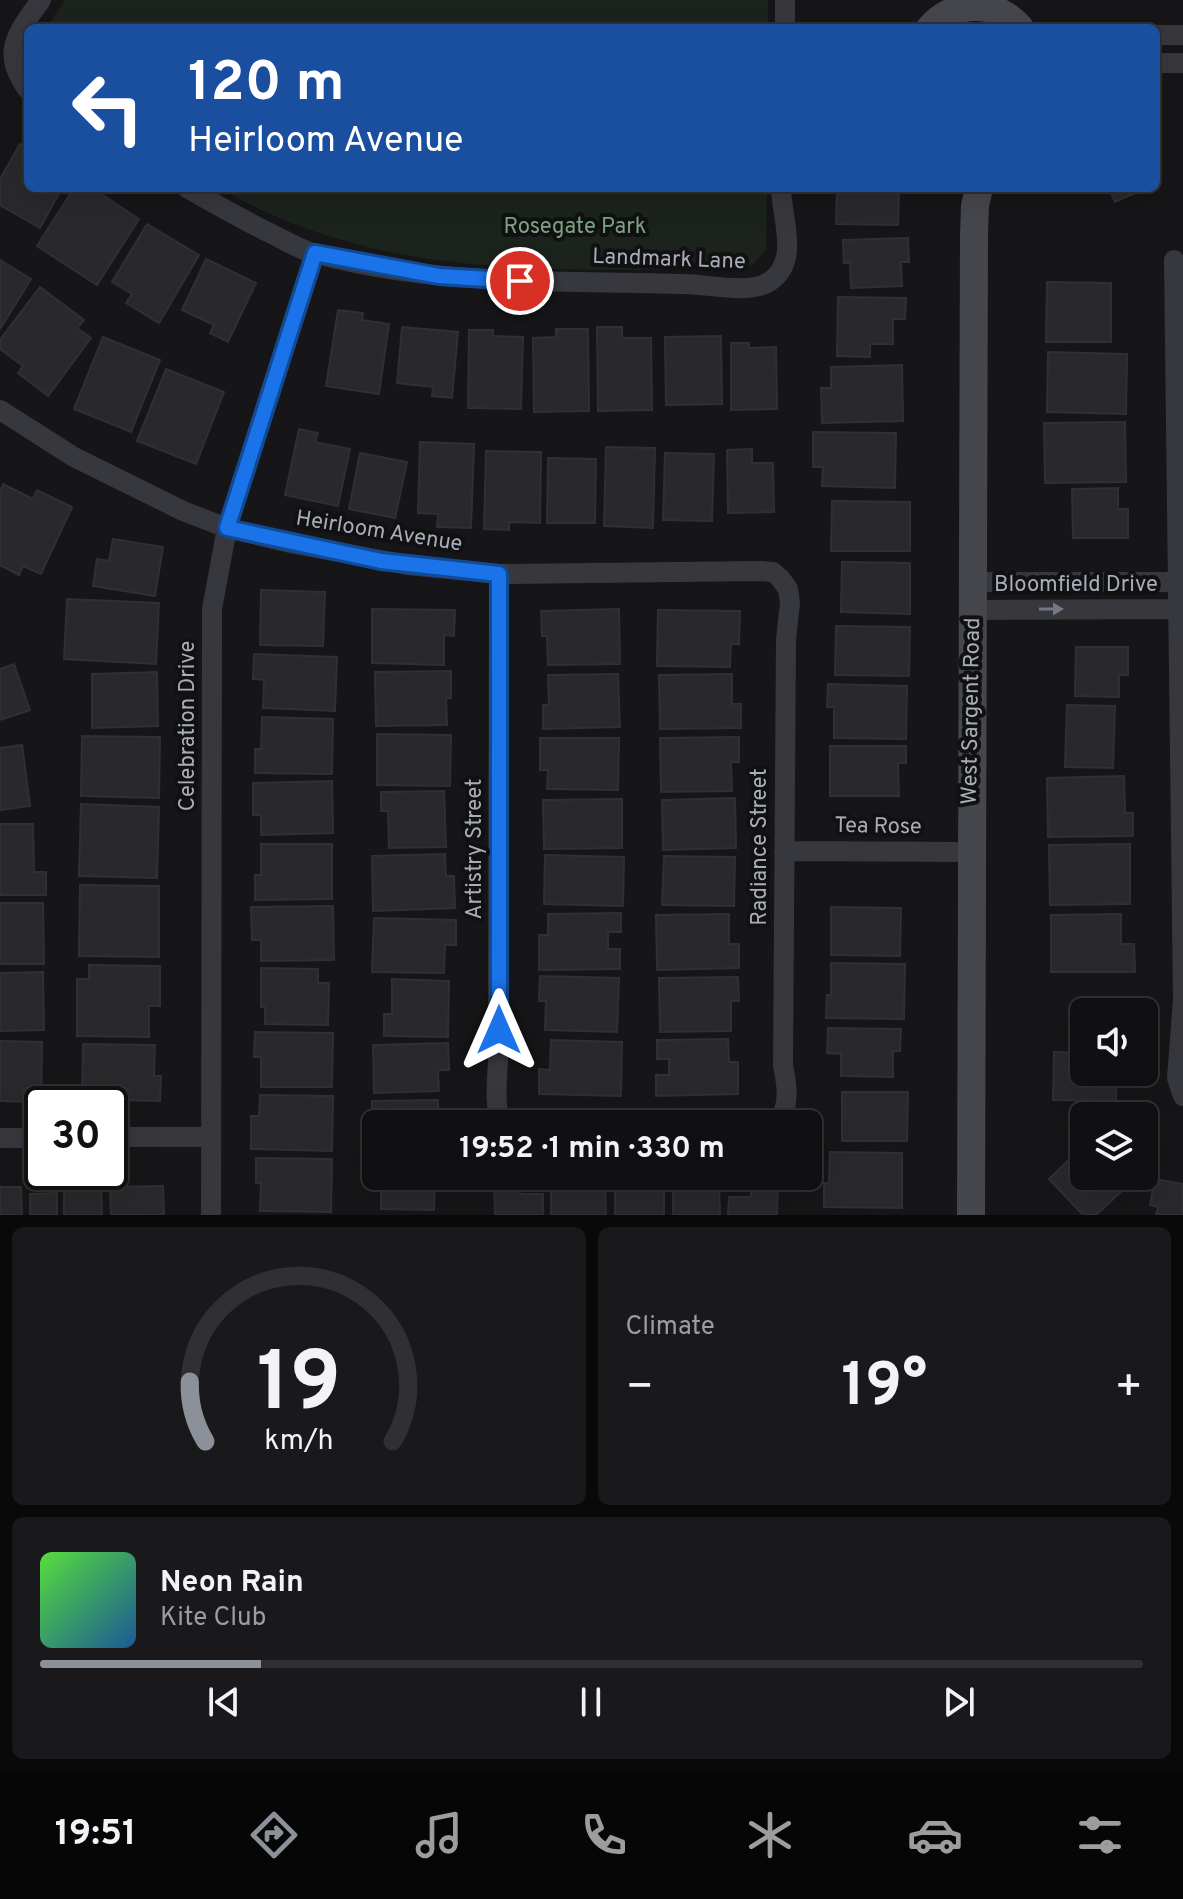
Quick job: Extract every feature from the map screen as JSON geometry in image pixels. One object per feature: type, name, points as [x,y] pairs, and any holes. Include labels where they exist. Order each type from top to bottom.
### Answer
[{"type":"street","points":[[24,86],[10,64],[9,48],[15,34],[41,0]]},
{"type":"street","points":[[785,0],[785,24]]},
{"type":"street","points":[[934,24],[953,4],[983,3],[998,4],[1016,24]]},
{"type":"street","points":[[1160,35],[1183,35]]},
{"type":"street","points":[[1160,63],[1183,63]]},
{"type":"street","name":"Landmark Lane","points":[[194,192],[238,217],[315,253],[439,276],[750,288],[768,283],[786,260],[781,192]]},
{"type":"street","name":"West Sargent Road","points":[[971,1215],[975,194]]},
{"type":"street","name":"Celebration Drive","points":[[211,1215],[212,609],[227,528],[315,253]]},
{"type":"street","points":[[1174,260],[1183,1000],[1177,1078],[1183,1096]]},
{"type":"street","name":"Heirloom Avenue","points":[[0,410],[74,457],[183,511],[227,528],[381,561],[499,574],[760,571],[773,572],[780,578]]},
{"type":"street","name":"Artistry Street","points":[[496,1110],[499,1045],[499,574]]},
{"type":"street","name":"Radiance Street","points":[[780,578],[788,589],[790,603],[786,639],[783,1065],[787,1086],[784,1110]]},
{"type":"street","name":"Bloomfield Drive","points":[[973,582],[1178,582]]},
{"type":"street","name":"Bloomfield Drive","points":[[973,610],[1178,609]]},
{"type":"street","name":"Tea Rose","points":[[784,851],[971,852]]},
{"type":"street","points":[[128,1137],[211,1137]]},
{"type":"street","points":[[0,1138],[24,1138]]},
{"type":"green space","points":[[65,0],[768,0],[768,24],[49,24]]},
{"type":"green space","name":"Rosegate Park","points":[[227,192],[767,192],[766,250],[753,264],[743,268],[607,270],[474,264],[409,256],[345,241],[282,219]]},
{"type":"building","points":[[20,144],[24,146],[24,192],[60,192],[40,228],[0,205],[0,179]]},
{"type":"building","points":[[71,192],[98,192],[139,219],[97,285],[37,246]]},
{"type":"building","points":[[837,192],[899,192],[898,225],[836,224]]},
{"type":"building","points":[[1111,192],[1137,192],[1115,202]]},
{"type":"building","points":[[147,224],[199,255],[159,323],[126,303],[132,294],[112,282]]},
{"type":"building","points":[[908,238],[909,262],[901,262],[902,286],[851,288],[850,263],[844,263],[843,240]]},
{"type":"building","points":[[206,259],[256,283],[228,342],[210,333],[214,325],[182,310]]},
{"type":"building","points":[[0,260],[31,279],[0,329]]},
{"type":"building","points":[[1047,282],[1111,283],[1111,342],[1046,342]]},
{"type":"building","points":[[40,287],[84,320],[77,328],[91,338],[48,396],[18,373],[23,366],[0,349],[0,340]]},
{"type":"building","points":[[838,297],[906,298],[905,319],[893,319],[893,344],[870,344],[870,357],[837,356]]},
{"type":"building","points":[[338,310],[363,313],[362,320],[389,324],[379,394],[326,386]]},
{"type":"building","points":[[402,327],[458,332],[452,398],[432,396],[433,387],[397,383]]},
{"type":"building","points":[[597,327],[622,327],[622,338],[651,338],[652,410],[598,411]]},
{"type":"building","points":[[556,329],[588,329],[589,411],[534,412],[533,338],[556,337]]},
{"type":"building","points":[[469,330],[493,330],[493,336],[523,337],[521,409],[468,408]]},
{"type":"building","points":[[721,336],[722,404],[666,405],[665,337]]},
{"type":"building","points":[[103,337],[160,360],[131,432],[74,409]]},
{"type":"building","points":[[731,343],[749,343],[749,348],[776,347],[777,409],[731,410]]},
{"type":"building","points":[[1048,352],[1127,354],[1126,414],[1047,412]]},
{"type":"building","points":[[902,365],[903,421],[822,423],[821,388],[831,388],[831,367]]},
{"type":"building","points":[[166,369],[224,392],[196,464],[137,441]]},
{"type":"building","points":[[1125,422],[1126,482],[1045,483],[1044,423]]},
{"type":"building","points":[[299,429],[318,433],[315,442],[350,449],[338,506],[285,495]]},
{"type":"building","points":[[813,432],[896,433],[895,488],[822,486],[823,467],[813,467]]},
{"type":"building","points":[[420,442],[474,444],[471,528],[437,527],[438,514],[418,513]]},
{"type":"building","points":[[606,447],[655,448],[653,528],[604,526]]},
{"type":"building","points":[[752,449],[752,463],[773,463],[774,512],[728,513],[727,450]]},
{"type":"building","points":[[486,451],[541,452],[540,523],[509,522],[509,530],[484,529]]},
{"type":"building","points":[[360,453],[407,462],[395,518],[349,509]]},
{"type":"building","points":[[665,453],[714,454],[712,521],[663,520]]},
{"type":"building","points":[[548,458],[596,459],[595,523],[547,523]]},
{"type":"building","points":[[3,484],[33,499],[37,490],[72,507],[41,574],[23,566],[19,575],[0,565],[0,492]]},
{"type":"building","points":[[1118,488],[1118,509],[1128,509],[1128,538],[1073,538],[1072,489]]},
{"type":"building","points":[[832,501],[910,502],[910,551],[831,551]]},
{"type":"building","points":[[113,539],[163,547],[155,596],[93,586],[97,559],[109,561]]},
{"type":"building","points":[[842,562],[910,563],[910,614],[841,612]]},
{"type":"building","points":[[261,590],[325,592],[323,646],[260,645]]},
{"type":"building","points":[[67,599],[159,603],[156,664],[64,659]]},
{"type":"building","points":[[372,609],[455,610],[454,636],[444,635],[444,665],[372,663]]},
{"type":"building","points":[[619,609],[620,664],[548,665],[547,636],[542,636],[541,611]]},
{"type":"building","points":[[658,610],[740,611],[739,644],[731,644],[730,667],[657,666]]},
{"type":"building","points":[[836,626],[910,627],[909,676],[835,675]]},
{"type":"building","points":[[1076,647],[1128,647],[1128,675],[1119,675],[1119,697],[1075,696]]},
{"type":"building","points":[[254,654],[337,657],[335,711],[263,708],[264,680],[253,679]]},
{"type":"building","points":[[14,664],[30,710],[0,720],[0,669]]},
{"type":"building","points":[[451,671],[451,698],[446,698],[447,725],[376,726],[375,672]]},
{"type":"building","points":[[157,672],[158,726],[92,728],[92,674]]},
{"type":"building","points":[[618,674],[620,727],[543,729],[543,705],[549,705],[548,675]]},
{"type":"building","points":[[732,674],[732,704],[741,704],[741,728],[660,729],[659,675]]},
{"type":"building","points":[[828,684],[907,686],[906,739],[834,738],[834,707],[827,707]]},
{"type":"building","points":[[1067,705],[1115,706],[1113,768],[1065,767]]},
{"type":"building","points":[[262,717],[333,719],[332,774],[255,773],[255,749],[261,749]]},
{"type":"building","points":[[377,734],[451,735],[450,786],[377,785]]},
{"type":"building","points":[[82,736],[160,737],[159,798],[81,796]]},
{"type":"building","points":[[739,737],[739,762],[731,762],[732,791],[661,792],[660,738]]},
{"type":"building","points":[[540,738],[619,738],[618,790],[547,789],[548,770],[540,770]]},
{"type":"building","points":[[22,745],[30,806],[0,810],[0,748]]},
{"type":"building","points":[[830,746],[906,746],[906,763],[898,763],[899,796],[830,796]]},
{"type":"building","points":[[1124,776],[1125,813],[1133,813],[1133,836],[1048,837],[1047,778]]},
{"type":"building","points":[[332,781],[333,833],[261,835],[261,815],[253,815],[253,783]]},
{"type":"building","points":[[444,791],[446,847],[389,848],[388,811],[381,811],[381,792]]},
{"type":"building","points":[[735,798],[736,848],[663,850],[662,800]]},
{"type":"building","points":[[622,799],[622,848],[544,849],[543,800]]},
{"type":"building","points":[[81,804],[159,807],[157,878],[79,876]]},
{"type":"building","points":[[0,824],[33,824],[34,872],[46,872],[46,895],[0,895]]},
{"type":"building","points":[[261,844],[332,844],[332,899],[255,900],[255,875],[261,875]]},
{"type":"building","points":[[1130,844],[1130,904],[1050,905],[1049,845]]},
{"type":"building","points":[[445,854],[446,876],[454,876],[455,908],[373,911],[372,856]]},
{"type":"building","points":[[545,855],[624,857],[623,906],[544,904]]},
{"type":"building","points":[[664,856],[735,857],[734,906],[662,905]]},
{"type":"building","points":[[80,885],[159,886],[159,957],[79,956]]},
{"type":"building","points":[[0,903],[43,903],[44,964],[0,964]]},
{"type":"building","points":[[333,906],[334,960],[261,961],[261,940],[252,940],[251,907]]},
{"type":"building","points":[[831,907],[901,908],[900,956],[831,955]]},
{"type":"building","points":[[621,913],[621,932],[608,932],[608,949],[620,949],[620,969],[539,970],[539,935],[548,935],[548,914]]},
{"type":"building","points":[[729,914],[729,944],[739,944],[739,968],[657,970],[656,915]]},
{"type":"building","points":[[1121,914],[1121,944],[1134,944],[1135,972],[1051,972],[1051,915]]},
{"type":"building","points":[[374,918],[456,920],[456,945],[445,945],[444,973],[372,972]]},
{"type":"building","points":[[831,963],[905,964],[904,1019],[826,1018],[827,995],[831,995]]},
{"type":"building","points":[[89,965],[160,966],[160,1006],[149,1006],[149,1037],[77,1036],[77,979],[89,979]]},
{"type":"building","points":[[261,968],[318,969],[318,983],[329,983],[328,1025],[265,1024],[265,1007],[261,1007]]},
{"type":"building","points":[[43,972],[44,1030],[0,1031],[0,973]]},
{"type":"building","points":[[540,976],[619,978],[617,1032],[545,1030],[546,1001],[539,1001]]},
{"type":"building","points":[[738,977],[739,1001],[731,1001],[731,1031],[660,1032],[659,978]]},
{"type":"building","points":[[392,979],[449,981],[448,1037],[384,1036],[384,1014],[392,1014]]},
{"type":"building","points":[[828,1028],[901,1029],[900,1051],[893,1051],[893,1077],[841,1076],[841,1054],[827,1053]]},
{"type":"building","points":[[255,1032],[333,1033],[332,1087],[261,1087],[261,1057],[254,1057]]},
{"type":"building","points":[[728,1039],[729,1062],[738,1062],[738,1094],[656,1096],[656,1075],[669,1075],[669,1059],[657,1059],[657,1040]]},
{"type":"building","points":[[551,1040],[622,1042],[621,1096],[539,1094],[539,1069],[550,1070]]},
{"type":"building","points":[[0,1041],[42,1042],[41,1086],[24,1086],[24,1102],[0,1101]]},
{"type":"building","points":[[448,1043],[449,1070],[438,1070],[439,1091],[374,1093],[373,1045]]},
{"type":"building","points":[[83,1044],[155,1045],[154,1076],[161,1076],[160,1101],[128,1100],[128,1086],[82,1086]]},
{"type":"building","points":[[1054,1052],[1070,1053],[1070,1086],[1117,1086],[1116,1101],[1053,1100]]},
{"type":"building","points":[[842,1092],[908,1092],[907,1141],[842,1141]]},
{"type":"building","points":[[260,1095],[333,1096],[332,1151],[251,1149],[251,1116],[259,1116]]},
{"type":"building","points":[[438,1100],[438,1110],[372,1110],[372,1101]]},
{"type":"building","points":[[830,1152],[902,1153],[902,1208],[824,1207],[824,1183],[829,1183]]},
{"type":"building","points":[[256,1158],[332,1159],[331,1212],[260,1211],[261,1183],[256,1183]]},
{"type":"building","points":[[1070,1159],[1070,1190],[1123,1190],[1096,1215],[1083,1215],[1049,1179]]},
{"type":"building","points":[[1158,1180],[1183,1184],[1183,1215],[1156,1215],[1158,1207],[1150,1205],[1153,1190],[1158,1190]]},
{"type":"building","points":[[163,1186],[164,1215],[111,1215],[110,1190],[128,1190],[128,1187]]},
{"type":"building","points":[[0,1187],[21,1187],[22,1215],[0,1215]]},
{"type":"building","points":[[64,1190],[101,1190],[102,1215],[64,1215]]},
{"type":"building","points":[[381,1190],[435,1190],[434,1210],[381,1209]]},
{"type":"building","points":[[494,1190],[543,1194],[543,1215],[495,1215]]},
{"type":"building","points":[[551,1190],[605,1190],[606,1215],[551,1215]]},
{"type":"building","points":[[615,1190],[664,1190],[664,1215],[615,1215]]},
{"type":"building","points":[[673,1190],[719,1190],[720,1215],[673,1215]]},
{"type":"building","points":[[751,1190],[778,1190],[777,1215],[728,1215],[729,1197],[751,1197]]},
{"type":"building","points":[[57,1193],[57,1215],[30,1215],[30,1194]]},
{"type":"route","points":[[499,1030],[499,574],[381,561],[227,528],[315,253],[439,276],[520,281]]}]
